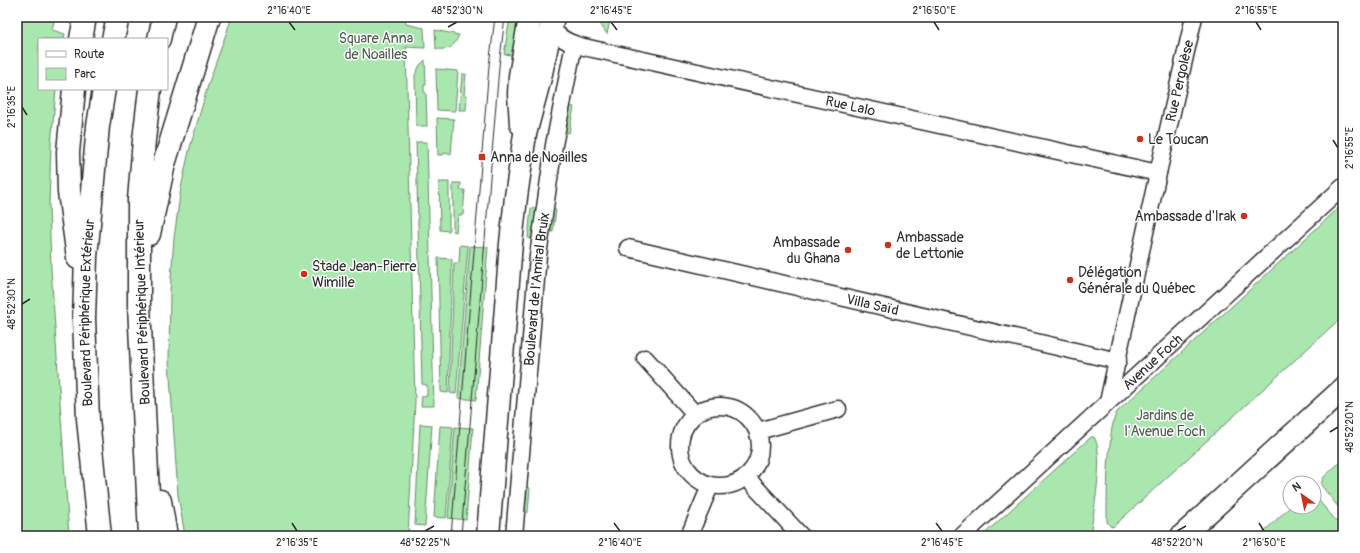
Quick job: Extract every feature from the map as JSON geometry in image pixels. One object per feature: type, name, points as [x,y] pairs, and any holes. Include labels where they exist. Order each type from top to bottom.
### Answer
[{"type":"main road","points":[[81,38],[85,17]]},
{"type":"main road","points":[[113,38],[118,17]]},
{"type":"main road","points":[[159,38],[164,17]]},
{"type":"main road","points":[[139,305],[143,263],[152,216],[161,179],[209,17]]},
{"type":"main road","name":"Boulevard de l'Amiral Bruix","points":[[521,159],[520,76],[530,17]]},
{"type":"main road","name":"Boulevard de l'Amiral Bruix","points":[[488,536],[511,243],[521,159],[525,134],[540,78],[552,21]]},
{"type":"main road","points":[[74,90],[68,152],[69,192],[80,271],[84,319]]},
{"type":"main road","name":"Boulevard Périphérique Extérieur","points":[[100,536],[88,419],[84,319],[86,257],[98,126],[104,90]]},
{"type":"main road","name":"Boulevard Périphérique Intérieur","points":[[150,90],[139,200],[139,305],[150,536]]},
{"type":"main road","points":[[1182,536],[1343,389]]},
{"type":"main road","points":[[145,415],[166,536]]},
{"type":"main road","points":[[84,536],[88,419]]},
{"type":"street","name":"Rue Pergolèse","points":[[1108,402],[1194,17]]},
{"type":"street","name":"Rue Lalo","points":[[552,21],[556,34],[574,44],[1158,173]]},
{"type":"street","name":"Boulevard de l'Amiral Bruix","points":[[514,536],[538,256],[554,145],[574,44]]},
{"type":"street","name":"Avenue Foch","points":[[962,536],[1343,187]]},
{"type":"street","name":"Villa Saïd","points":[[628,248],[1118,361]]},
{"type":"street","points":[[645,358],[695,414]]},
{"type":"street","points":[[718,406],[730,407],[742,412],[751,420],[758,431],[760,443],[759,455],[754,467],[746,477],[736,484],[710,486],[698,480],[688,472],[682,461],[679,448],[680,435],[686,424],[695,414],[706,408],[718,406]]},
{"type":"street","points":[[758,431],[838,409]]},
{"type":"street","points":[[746,477],[801,536]]},
{"type":"street","points":[[689,536],[710,486]]},
{"type":"green space","points":[[17,17],[55,17],[52,30],[65,34],[64,38],[38,38],[38,90],[56,90],[51,145],[49,204],[51,268],[69,536],[17,536]]},
{"type":"green space","name":"Stade Jean-Pierre Wimille","points":[[232,17],[405,17],[406,24],[424,28],[425,48],[406,47],[415,402],[408,536],[185,536],[178,495],[169,361],[170,291],[174,238],[181,188],[189,151],[209,82]]},
{"type":"green space","points":[[510,17],[524,17],[517,56],[504,54]]},
{"type":"green space","points":[[602,17],[611,17],[607,34],[600,24]]},
{"type":"green space","points":[[435,30],[459,35],[455,43],[450,47],[445,49],[436,49]]},
{"type":"green space","points":[[425,60],[426,85],[424,85],[424,92],[426,93],[427,126],[416,126],[415,75],[420,65]]},
{"type":"green space","points":[[436,69],[458,71],[455,111],[437,110]]},
{"type":"green space","points":[[462,74],[466,74],[464,95],[467,96],[466,110],[459,110]]},
{"type":"green space","points":[[567,106],[574,107],[569,133],[562,132]]},
{"type":"green space","points":[[437,118],[454,119],[451,154],[444,153],[443,155],[438,155]]},
{"type":"green space","points":[[416,142],[427,142],[434,406],[421,406],[422,396],[427,396],[427,385],[422,384]]},
{"type":"green space","points":[[439,182],[449,182],[449,231],[440,230]]},
{"type":"green space","points":[[453,183],[461,183],[460,190],[465,190],[463,215],[458,215],[456,232],[453,231]]},
{"type":"green space","name":"Jardins de l'Avenue Foch","points":[[1343,204],[1343,316],[1114,526],[1111,527],[1107,522],[1108,474],[1111,432],[1117,412]]},
{"type":"green space","points":[[531,208],[538,210],[534,239],[528,238]]},
{"type":"green space","points":[[549,209],[556,210],[553,232],[546,231]]},
{"type":"green space","points":[[460,245],[468,246],[456,394],[450,393],[454,263],[459,263]]},
{"type":"green space","points":[[470,246],[488,247],[476,400],[458,398]]},
{"type":"green space","points":[[438,258],[452,259],[448,393],[441,392]]},
{"type":"green space","points":[[420,424],[432,425],[425,526],[415,525]]},
{"type":"green space","points":[[440,426],[453,427],[446,518],[434,517]]},
{"type":"green space","points":[[455,427],[473,428],[466,520],[448,518]]},
{"type":"green space","name":"Jardins de l'Avenue Foch","points":[[1091,437],[1094,437],[1097,445],[1098,470],[1090,536],[982,536]]},
{"type":"green space","points":[[1343,459],[1343,513],[1322,486],[1323,478]]},
{"type":"green space","points":[[523,487],[530,488],[528,512],[521,512]]},
{"type":"green space","points":[[1322,504],[1343,529],[1343,536],[1259,536],[1282,514],[1322,515]]},
{"type":"tram line","points":[[451,536],[489,66],[495,17]]},
{"type":"tram line","points":[[461,536],[499,67],[505,17]]},
{"type":"place","name":"Le Toucan","points":[[1140,139]]},
{"type":"place","name":"Anna de Noailles","points":[[482,157]]},
{"type":"place","name":"Ambassade d'Irak","points":[[1244,216]]},
{"type":"place","name":"Ambassade de Lettonie","points":[[888,245]]},
{"type":"place","name":"Ambassade du Ghana","points":[[848,250]]},
{"type":"place","name":"Stade Jean-Pierre Wimille","points":[[304,274]]},
{"type":"place","name":"Délégation Générale du Québec","points":[[1070,280]]},
{"type":"park label","name":"Square Anna de Noailles","points":[[376,46]]}]
